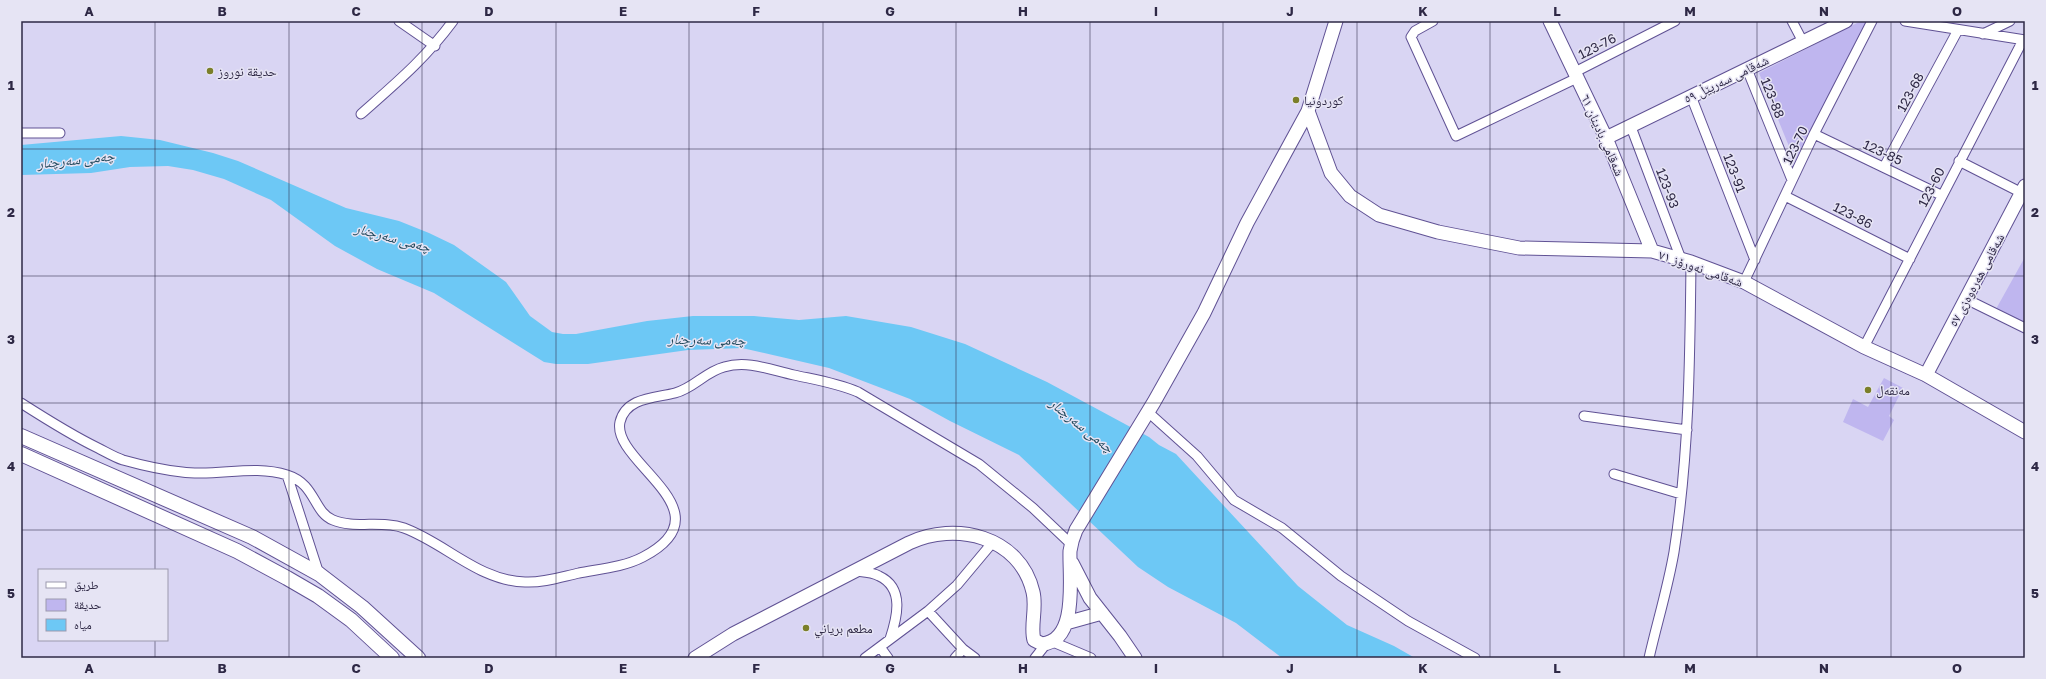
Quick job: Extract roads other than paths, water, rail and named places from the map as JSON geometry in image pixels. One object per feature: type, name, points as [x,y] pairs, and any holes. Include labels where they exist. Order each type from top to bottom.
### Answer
[{"type":"main road","points":[[21,436],[252,537],[319,574],[362,607],[418,658]]},
{"type":"main road","points":[[21,454],[237,551],[287,578],[318,596],[351,620],[392,658]]},
{"type":"street","points":[[399,21],[435,46]]},
{"type":"street","points":[[361,114],[404,78],[435,46],[453,21]]},
{"type":"street","points":[[1035,658],[1060,634],[1066,623],[1070,603],[1071,544],[1077,527],[1147,414],[1204,313],[1247,223],[1308,111],[1336,21]]},
{"type":"street","name":"123-76","points":[[1433,21],[1415,31],[1411,37],[1456,136],[1576,75],[1675,21]]},
{"type":"street","name":"شەقامی بادینان ٦١","points":[[1550,21],[1606,138],[1652,251]]},
{"type":"street","points":[[1792,21],[1803,42]]},
{"type":"street","name":"شەقامی سەرپێڵ ٥٩","points":[[1606,138],[1846,21]]},
{"type":"street","name":"123-70","points":[[1744,282],[1814,134],[1872,21]]},
{"type":"street","points":[[1905,21],[2024,40]]},
{"type":"street","points":[[1983,34],[2010,21]]},
{"type":"street","name":"123-68","points":[[1884,167],[1958,30]]},
{"type":"street","name":"123-60","points":[[1864,347],[1959,161],[2024,40]]},
{"type":"street","name":"123-88","points":[[1747,69],[1792,180]]},
{"type":"street","name":"123-91","points":[[1691,96],[1755,260]]},
{"type":"street","name":"شەقامی نەورۆز ٧١","points":[[1308,111],[1327,166],[1336,182],[1358,202],[1390,220],[1438,232],[1519,248],[1652,251],[1686,260],[1744,282],[1864,347],[1926,375],[2025,432]]},
{"type":"street","name":"123-93","points":[[1630,127],[1686,260]]},
{"type":"street","points":[[21,133],[60,133]]},
{"type":"street","name":"123-85","points":[[1814,134],[1942,195]]},
{"type":"street","points":[[1959,161],[2023,189]]},
{"type":"street","name":"شەقامی هەرەوەزی ٥٧","points":[[1926,375],[2023,189]]},
{"type":"street","name":"123-86","points":[[1785,196],[1910,258]]},
{"type":"street","points":[[1649,658],[1674,553],[1687,430],[1690,394],[1686,260]]},
{"type":"street","points":[[1966,299],[2025,328]]},
{"type":"street","points":[[21,403],[80,439],[121,459],[184,473],[262,471],[287,475],[298,479],[306,486],[322,511],[334,521],[387,524],[407,529],[476,567],[508,580],[525,582],[543,581],[627,563],[645,556],[663,542],[673,531],[676,518],[671,503],[656,481],[630,450],[624,439],[620,428],[625,412],[642,400],[671,394],[693,386],[712,371],[734,365],[749,365],[842,385],[858,392],[979,464],[1034,508],[1071,544]]},
{"type":"street","points":[[1147,414],[1197,456],[1234,500],[1282,528],[1341,576],[1408,621],[1475,658]]},
{"type":"street","points":[[1584,416],[1687,430]]},
{"type":"street","points":[[1614,474],[1681,494]]},
{"type":"street","points":[[287,475],[319,574]]},
{"type":"street","points":[[694,658],[733,634],[914,540],[932,535],[962,533],[993,542],[1011,553],[1027,576],[1034,602],[1033,638],[1039,644],[1050,643],[1091,658]]},
{"type":"street","points":[[865,658],[928,611],[957,585],[993,542]]},
{"type":"street","points":[[1070,559],[1085,591],[1135,658]]},
{"type":"street","points":[[855,571],[880,576],[887,582],[895,594],[897,619],[890,639]]},
{"type":"street","points":[[928,611],[963,649],[975,658]]},
{"type":"street","points":[[1066,623],[1102,613]]},
{"type":"street","points":[[880,647],[888,658]]},
{"type":"street","points":[[955,658],[963,649]]},
{"type":"water","name":"چەمی سەرچنار","points":[[121,136],[160,140],[213,153],[238,161],[346,208],[399,221],[429,233],[454,245],[506,282],[530,316],[552,332],[576,334],[647,321],[693,316],[754,316],[799,320],[846,316],[911,327],[965,344],[1047,382],[1149,437],[1159,445],[1176,454],[1298,586],[1347,625],[1394,646],[1415,658],[1282,658],[1236,623],[1168,587],[1138,567],[1019,455],[950,421],[910,399],[829,368],[742,348],[688,350],[588,364],[556,364],[544,362],[434,293],[377,269],[335,246],[271,200],[224,179],[193,170],[168,166],[130,167],[91,173],[21,175],[21,145]]},
{"type":"place","name":"حديقة نوروز","points":[[210,71]]},
{"type":"place","name":"كوردونيا","points":[[1296,100]]},
{"type":"place","name":"مەنقەل","points":[[1868,390]]},
{"type":"place","name":"مطعم برياني","points":[[806,628]]}]
